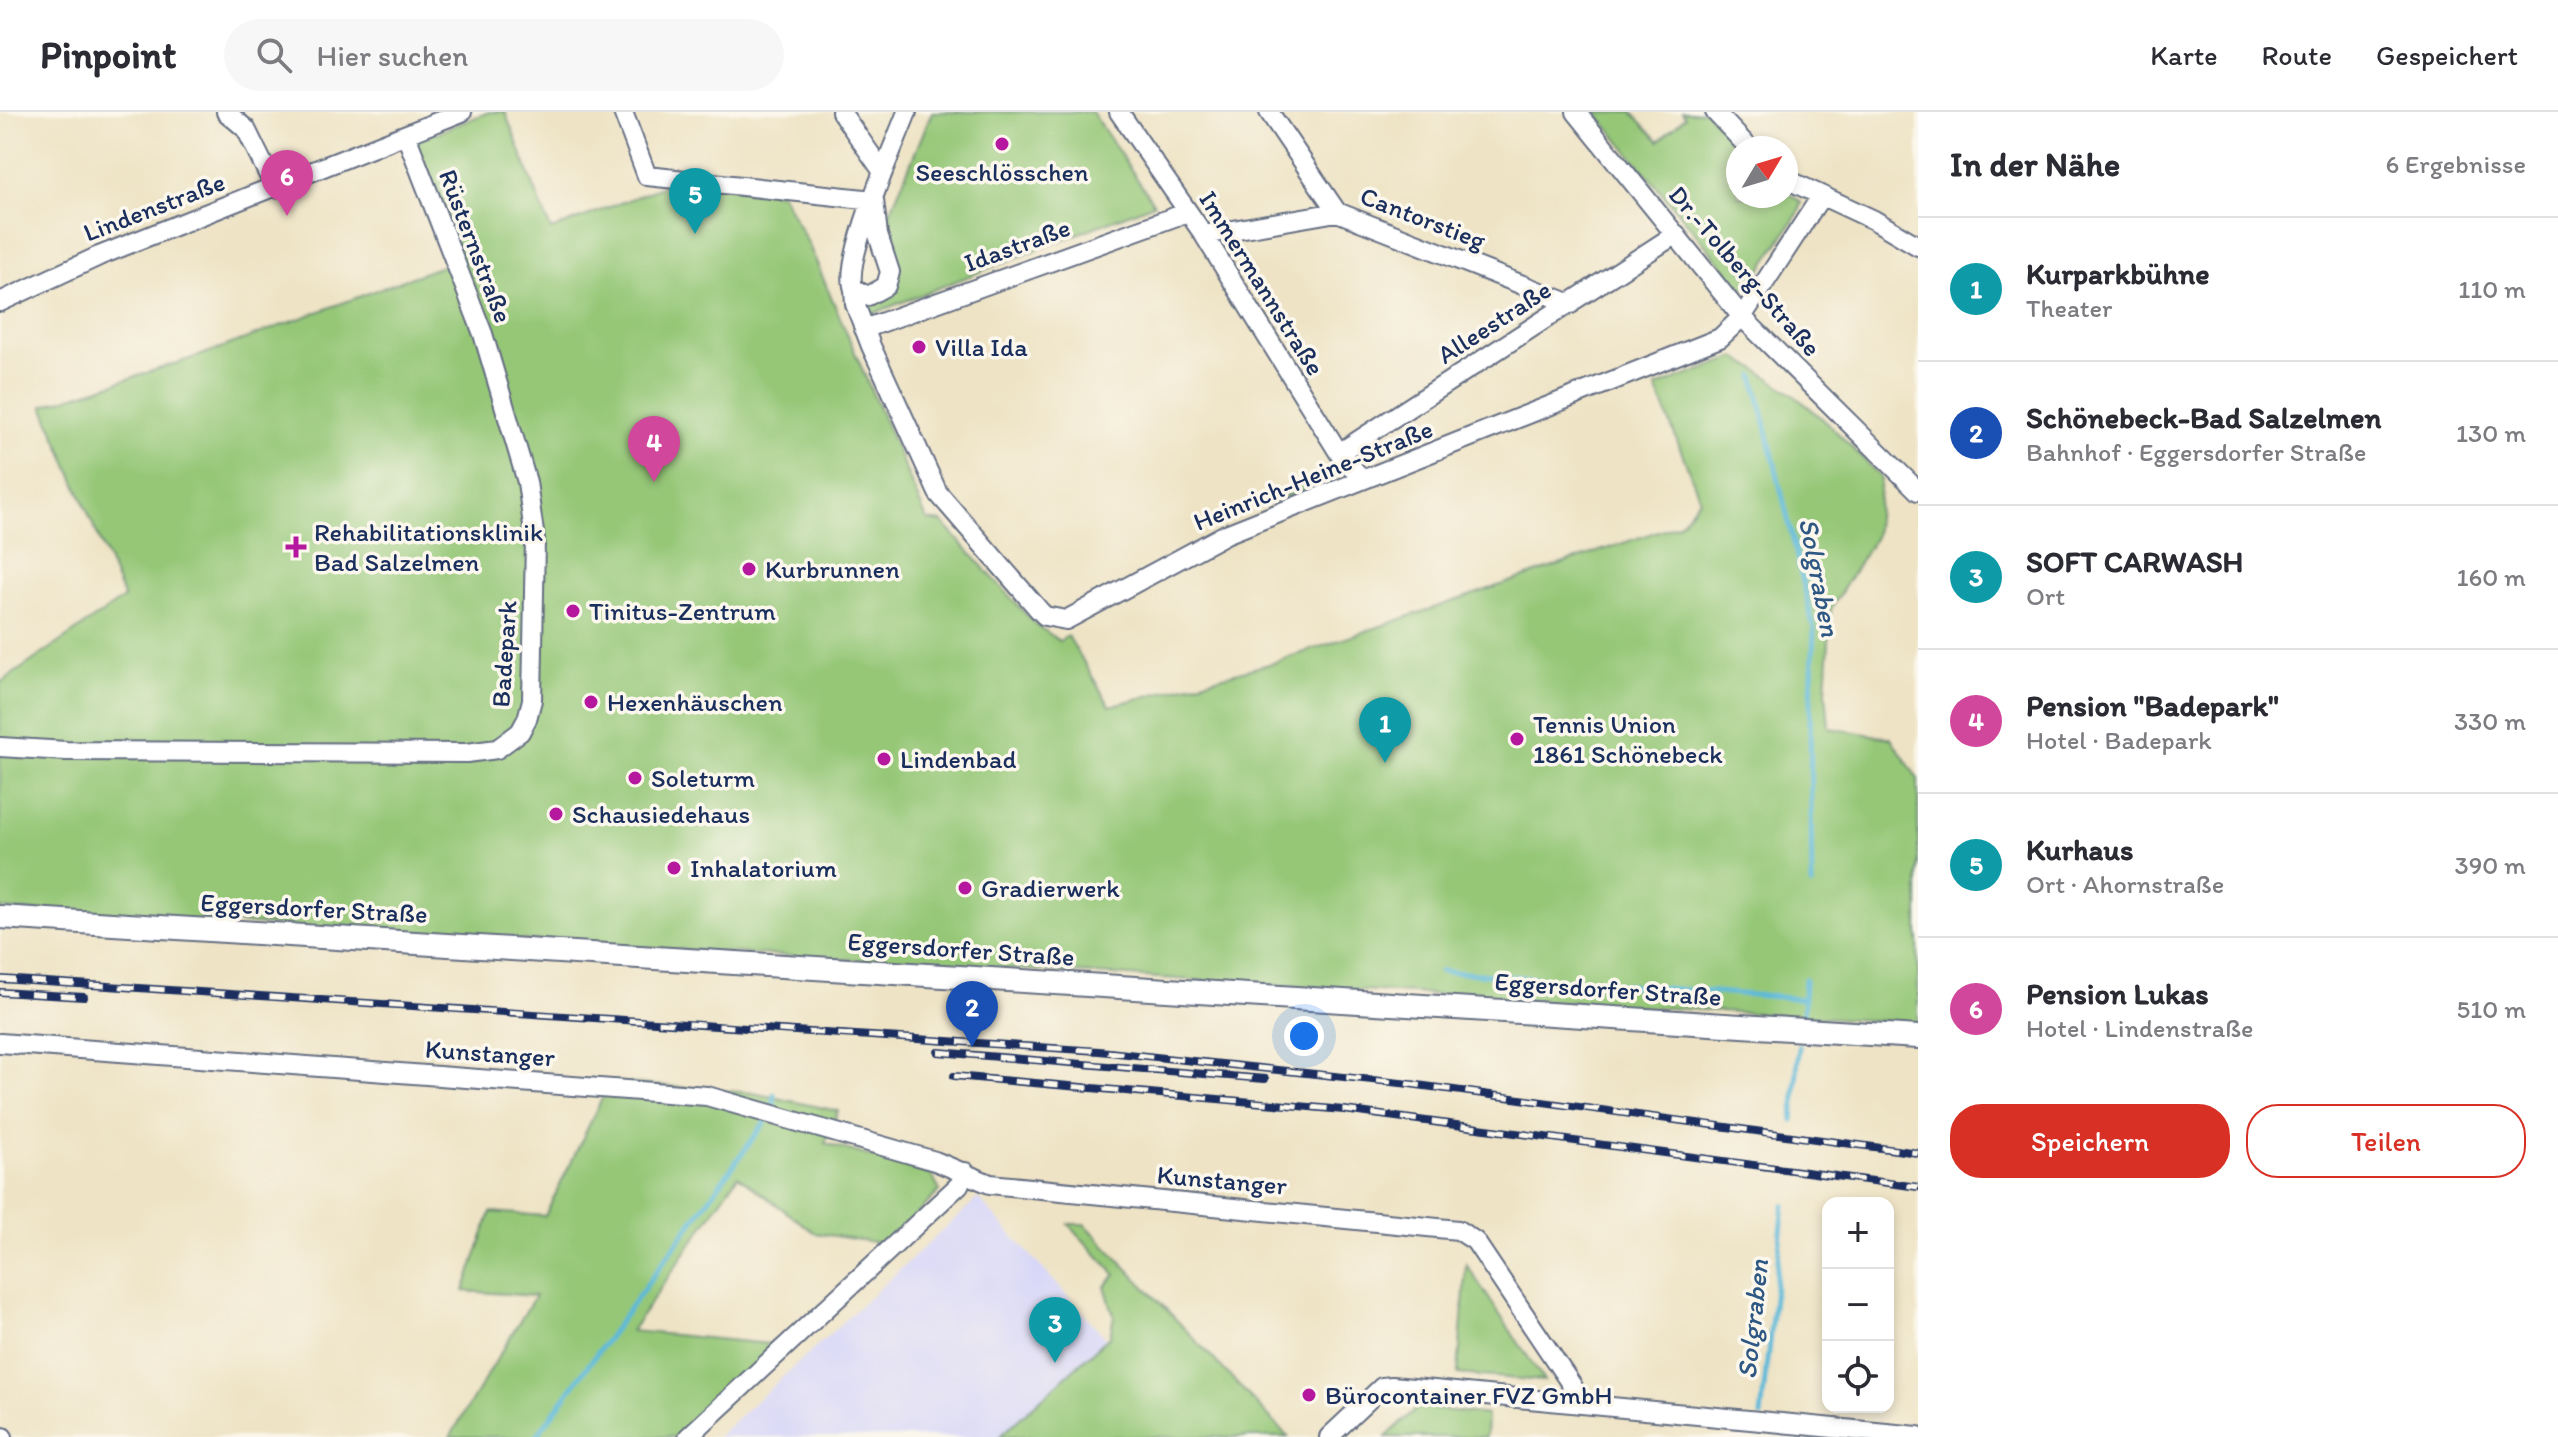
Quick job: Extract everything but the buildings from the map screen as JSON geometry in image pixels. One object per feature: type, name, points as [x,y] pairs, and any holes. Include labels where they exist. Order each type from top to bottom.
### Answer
[{"type":"street","points":[[226,112],[246,129],[275,188]]},
{"type":"street","name":"Lindenstraße","points":[[0,302],[99,256],[462,112]]},
{"type":"street","points":[[623,112],[647,176],[874,200],[878,235],[888,258],[888,279],[875,295],[854,289]]},
{"type":"street","points":[[841,112],[883,172]]},
{"type":"street","name":"Heinrich-Heine-Straße","points":[[907,112],[850,264],[864,329],[938,493],[1039,610],[1056,619],[1073,618],[1226,534],[1362,479],[1440,452],[1720,338],[1742,317],[1820,198]]},
{"type":"street","name":"Immermannstraße","points":[[1119,112],[1204,235],[1339,453],[1362,479]]},
{"type":"street","points":[[1269,112],[1337,212]]},
{"type":"street","name":"Dr.-Tolberg-Straße","points":[[1576,112],[1742,317],[1918,491]]},
{"type":"street","points":[[1715,112],[1738,136]]},
{"type":"street","name":"Rüsternstraße","points":[[406,135],[467,288],[495,376]]},
{"type":"street","points":[[1798,186],[1874,220],[1918,246]]},
{"type":"street","name":"Idastraße","points":[[864,329],[1188,212]]},
{"type":"street","name":"Cantorstieg","points":[[1204,235],[1337,212],[1571,304]]},
{"type":"street","name":"Alleestraße","points":[[1339,453],[1676,234]]},
{"type":"street","name":"Badepark","points":[[0,747],[66,751],[467,753],[497,749],[520,732],[532,700],[535,540],[527,482],[495,376]]},
{"type":"street","name":"Eggersdorfer Straße","points":[[0,917],[1918,1037]]},
{"type":"street","name":"Kunstanger","points":[[0,1043],[707,1096],[965,1172],[981,1182],[1048,1191],[1438,1225],[1458,1230],[1475,1241],[1573,1387],[1578,1402]]},
{"type":"street","points":[[688,1437],[959,1185],[965,1172]]},
{"type":"street","points":[[1329,1437],[1382,1387],[1578,1402],[1918,1436]]},
{"type":"shaded area","points":[[978,1198],[1107,1339],[999,1437],[717,1437]]},
{"type":"green space","points":[[489,112],[505,112],[551,230],[684,178],[781,193],[808,243],[927,520],[942,522],[1033,622],[1059,641],[1068,636],[1110,706],[1273,663],[1679,524],[1700,499],[1656,387],[1736,357],[1758,371],[1814,411],[1881,478],[1875,537],[1831,609],[1826,691],[1829,728],[1891,738],[1918,779],[1918,1023],[0,909],[0,683],[124,598],[43,406],[199,356],[458,260],[411,143]]},
{"type":"green space","points":[[932,112],[1092,112],[1154,204],[864,317],[861,310],[893,290],[898,281],[888,217]]},
{"type":"green space","points":[[1632,112],[1659,141],[1685,117],[1682,112],[1706,112],[1728,136],[1726,208],[1798,208],[1798,200],[1801,202],[1799,212],[1750,286],[1745,289],[1740,287],[1596,113]]},
{"type":"green space","points":[[1336,463],[1339,468],[1332,478],[1270,505]]},
{"type":"green space","points":[[610,1082],[753,1093],[838,1111],[825,1143],[931,1174],[940,1191],[887,1244],[815,1233],[738,1176],[631,1331],[781,1345],[676,1437],[450,1437],[535,1296],[464,1291],[491,1212],[545,1216]]},
{"type":"green space","points":[[1068,1224],[1085,1224],[1288,1437],[999,1437],[1110,1336],[1114,1316],[1105,1286],[1116,1275]]},
{"type":"green space","points":[[1466,1264],[1544,1381],[1458,1374]]},
{"type":"green space","points":[[1418,1407],[1487,1415],[1486,1437],[1386,1437]]},
{"type":"waterway","name":"Solgraben","points":[[1754,376],[1814,629],[1810,723],[1812,886]]},
{"type":"waterway","points":[[1440,971],[1804,999]]},
{"type":"waterway","name":"Solgraben","points":[[1803,1016],[1805,979]]},
{"type":"waterway","name":"Solgraben","points":[[1793,1120],[1799,1046]]},
{"type":"waterway","points":[[774,1094],[774,1104]]},
{"type":"waterway","points":[[536,1437],[765,1122]]},
{"type":"waterway","name":"Solgraben","points":[[1761,1416],[1784,1205]]},
{"type":"railway","points":[[0,979],[1099,1051],[1410,1084],[1918,1153]]},
{"type":"railway","points":[[0,992],[84,997]]},
{"type":"railway","points":[[938,1052],[1265,1079]]},
{"type":"railway","points":[[954,1076],[1344,1110],[1918,1187]]},
{"type":"place","name":"Seeschlösschen","points":[[1002,144]]},
{"type":"place","name":"Pension Lukas","points":[[287,216]]},
{"type":"place","name":"Kurhaus","points":[[695,234]]},
{"type":"place","name":"Villa Ida","points":[[919,347]]},
{"type":"place","name":"Pension \"Badepark\"","points":[[654,482]]},
{"type":"place","name":"Rehabilitationsklinik Bad Salzelmen","points":[[296,547]]},
{"type":"place","name":"Kurbrunnen","points":[[749,569]]},
{"type":"place","name":"Tinitus-Zentrum","points":[[573,611]]},
{"type":"place","name":"Hexenhäuschen","points":[[591,702]]},
{"type":"place","name":"Tennis Union 1861 Schönebeck","points":[[1517,739]]},
{"type":"place","name":"Lindenbad","points":[[884,759]]},
{"type":"place","name":"Kurparkbühne","points":[[1385,763]]},
{"type":"place","name":"Soleturm","points":[[635,778]]},
{"type":"place","name":"Schausiedehaus","points":[[556,814]]},
{"type":"place","name":"Inhalatorium","points":[[674,868]]},
{"type":"place","name":"Gradierwerk","points":[[965,888]]},
{"type":"place","name":"Schönebeck-Bad Salzelmen","points":[[972,1047]]},
{"type":"place","name":"SOFT CARWASH","points":[[1055,1363]]},
{"type":"place","name":"Bürocontainer FVZ GmbH","points":[[1309,1395]]}]
